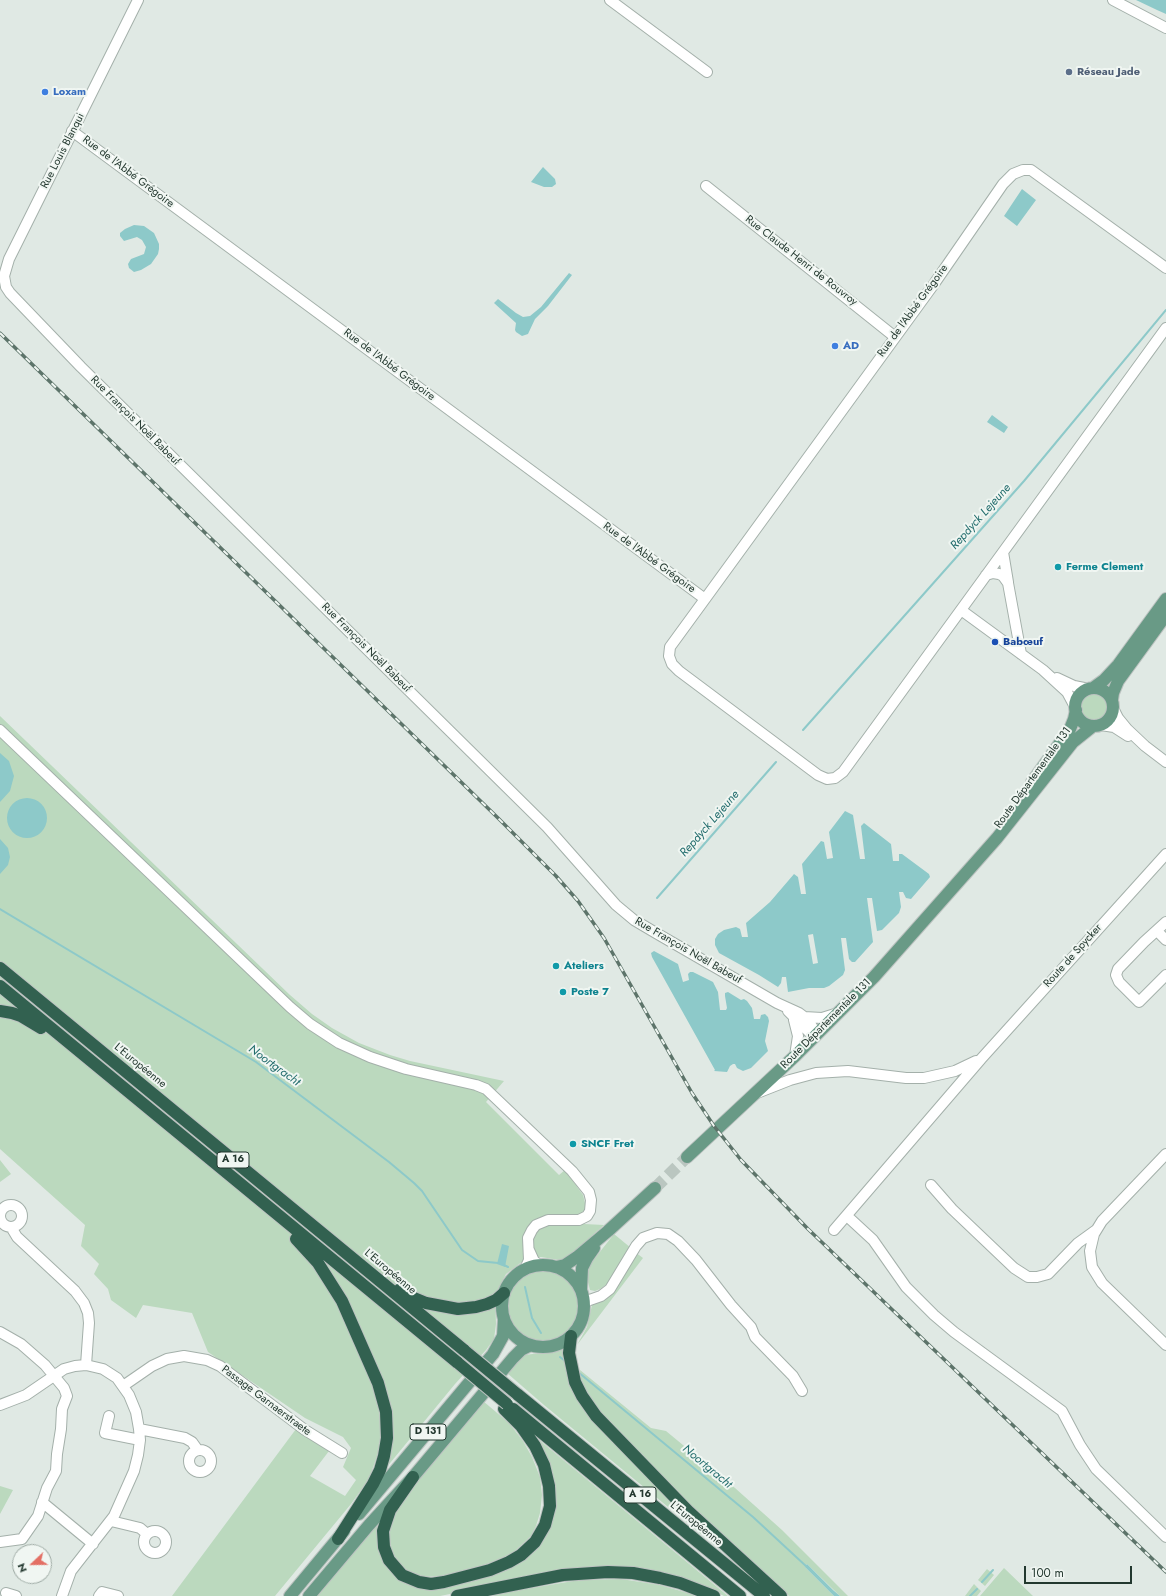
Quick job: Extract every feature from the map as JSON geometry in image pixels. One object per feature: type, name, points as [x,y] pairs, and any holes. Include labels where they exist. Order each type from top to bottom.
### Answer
[{"type":"highway","name":"L'Européenne","points":[[0,968],[764,1596]]},
{"type":"highway","name":"A 16","points":[[0,986],[394,1311],[506,1406],[740,1596]]},
{"type":"highway","points":[[0,1011],[16,1014],[37,1025],[136,1099]]},
{"type":"highway","points":[[242,1186],[306,1249],[325,1273],[347,1312],[374,1373],[383,1398],[386,1412],[387,1434],[382,1464],[373,1484],[338,1539]]},
{"type":"highway","points":[[325,1236],[410,1296],[426,1303],[454,1308],[472,1308],[490,1303],[504,1293]]},
{"type":"highway","points":[[571,1336],[569,1348],[574,1378],[582,1396],[600,1420],[692,1515],[781,1596]]},
{"type":"highway","points":[[414,1477],[390,1510],[383,1531],[384,1546],[389,1560],[402,1575],[419,1582],[431,1584],[444,1582],[490,1570],[521,1555],[535,1542],[545,1525],[550,1506],[549,1486],[544,1465],[535,1446],[506,1406]]},
{"type":"highway","points":[[457,1596],[563,1575],[608,1572],[633,1573],[660,1578],[680,1583],[714,1596]]},
{"type":"main road","points":[[1166,600],[1115,669],[1102,682],[1078,697],[1075,709],[1081,721],[1097,726],[1110,718],[1114,690],[1118,681],[1166,615]]},
{"type":"main road","points":[[1091,688],[1104,690],[1113,704]]},
{"type":"main road","name":"Route Départementale 131","points":[[957,883],[1064,738],[1073,722],[1075,709]]},
{"type":"main road","name":"Route Départementale 131","points":[[688,1157],[840,1012],[1005,830],[1073,742],[1097,726]]},
{"type":"main road","points":[[608,1231],[585,1261],[581,1276],[584,1311],[581,1321],[571,1336],[553,1346],[543,1347],[531,1346],[514,1335],[504,1318],[502,1304],[504,1293],[514,1277],[526,1269],[539,1265],[556,1267],[565,1265],[608,1231],[655,1188]]},
{"type":"main road","points":[[556,1267],[572,1277],[582,1296]]},
{"type":"main road","name":"D 131","points":[[290,1596],[493,1354],[503,1336],[504,1318]]},
{"type":"main road","name":"D 131","points":[[309,1596],[370,1525],[414,1477],[515,1355],[523,1349],[531,1346]]},
{"type":"street","name":"Rue Louis Blanqui","points":[[4,258],[72,131],[138,0]]},
{"type":"street","points":[[610,0],[707,72]]},
{"type":"street","points":[[1114,0],[1166,28]]},
{"type":"street","name":"Rue de l'Abbé Grégoire","points":[[72,131],[705,599]]},
{"type":"street","name":"Rue de l'Abbé Grégoire","points":[[1166,268],[1031,170],[1023,170],[1013,174],[1003,184],[895,337],[669,650],[669,659],[672,664],[678,671],[818,775],[829,779],[837,777],[843,772],[1166,328]]},
{"type":"street","name":"Rue Claude Henri de Rouvroy","points":[[706,186],[895,337]]},
{"type":"street","name":"Rue François Noël Babeuf","points":[[4,258],[4,279],[8,290],[16,300],[80,367],[540,820],[613,901],[634,920],[795,1011],[811,1024],[816,1035]]},
{"type":"street","points":[[1003,552],[1021,654]]},
{"type":"street","points":[[986,575],[993,573],[1002,575],[1009,586]]},
{"type":"street","points":[[960,610],[1043,670],[1067,692],[1075,709]]},
{"type":"street","points":[[1043,670],[1074,686],[1091,688]]},
{"type":"street","points":[[1113,704],[1122,724],[1145,746]]},
{"type":"street","points":[[1097,726],[1114,727],[1145,746],[1166,762]]},
{"type":"street","points":[[0,730],[290,1007],[310,1024],[339,1043],[370,1057],[406,1069],[476,1085],[486,1089],[567,1166],[589,1192],[591,1200],[590,1211],[585,1218],[579,1220],[548,1220],[542,1222],[530,1232],[528,1240],[529,1260],[526,1269]]},
{"type":"street","name":"Route de Spycker","points":[[834,1230],[981,1059],[1166,854]]},
{"type":"street","points":[[1166,922],[1118,969],[1116,978],[1139,1002],[1166,975]]},
{"type":"street","points":[[1157,931],[1166,940]]},
{"type":"street","name":"Rue François Noël Babeuf","points":[[777,1002],[816,1035]]},
{"type":"street","name":"Rue François Noël Babeuf","points":[[804,1017],[822,1018],[840,1012]]},
{"type":"street","points":[[792,1014],[798,1032],[795,1056]]},
{"type":"street","name":"Route de Spycker","points":[[755,1094],[785,1082],[816,1073],[848,1071],[910,1078],[924,1078],[955,1071],[981,1059]]},
{"type":"street","points":[[1166,1154],[1102,1221],[1096,1230],[1090,1251],[1091,1263],[1095,1274],[1107,1289],[1166,1346]]},
{"type":"street","points":[[931,1185],[952,1209],[1014,1268],[1028,1277],[1037,1277],[1048,1274],[1078,1243],[1096,1230]]},
{"type":"street","points":[[847,1216],[873,1240],[906,1287],[934,1315],[954,1332],[1062,1411],[1080,1445],[1098,1471],[1166,1537]]},
{"type":"street","points":[[11,1227],[17,1237],[75,1291],[84,1303],[88,1312],[89,1323],[86,1365]]},
{"type":"street","points":[[582,1296],[600,1296],[610,1289],[633,1250],[643,1238],[657,1233],[668,1234],[678,1241],[696,1260],[730,1305],[751,1327],[755,1338],[793,1376],[802,1391]]},
{"type":"street","points":[[528,1246],[533,1258],[539,1265]]},
{"type":"street","points":[[0,1332],[24,1347],[54,1375],[64,1388],[67,1396],[62,1409],[56,1471],[47,1488],[38,1516],[23,1538],[20,1540],[0,1542]]},
{"type":"street","name":"Passage Garnaerstraete","points":[[123,1386],[152,1366],[167,1359],[184,1356],[207,1360],[220,1366],[304,1430],[342,1453]]},
{"type":"street","points":[[0,1405],[26,1395],[54,1375],[71,1366],[86,1365],[95,1366],[107,1371],[117,1378],[123,1386],[134,1408],[140,1429],[138,1455],[134,1471],[121,1503],[111,1521],[71,1570],[62,1596]]},
{"type":"street","points":[[109,1416],[105,1433],[140,1440]]},
{"type":"street","points":[[140,1429],[185,1438],[192,1442],[197,1449]]},
{"type":"street","points":[[42,1502],[93,1544]]},
{"type":"street","points":[[111,1521],[140,1528],[147,1534]]},
{"type":"street","points":[[99,1596],[100,1593],[104,1592],[118,1596]]},
{"type":"street","points":[[6,1593],[16,1596]]},
{"type":"green space","points":[[1094,694],[1103,698],[1107,707],[1103,716],[1094,720],[1085,716],[1081,707],[1085,698]]},
{"type":"green space","points":[[0,716],[290,995],[312,1014],[332,1028],[359,1043],[390,1055],[410,1061],[504,1081],[486,1102],[559,1175],[565,1170],[583,1195],[586,1207],[584,1211],[584,1224],[604,1225],[565,1259],[559,1260],[541,1257],[523,1261],[506,1274],[495,1295],[496,1324],[494,1339],[386,1468],[382,1442],[369,1479],[351,1504],[275,1596],[172,1596],[296,1429],[329,1451],[310,1476],[345,1496],[356,1480],[343,1467],[351,1448],[343,1437],[305,1418],[208,1352],[192,1313],[143,1305],[136,1318],[111,1300],[108,1289],[94,1274],[99,1264],[81,1246],[85,1225],[0,1149]]},
{"type":"green space","points":[[0,1160],[11,1174],[0,1182]]},
{"type":"green space","points":[[614,1234],[631,1248],[619,1269],[607,1284],[595,1291],[590,1290],[586,1274],[588,1267]]},
{"type":"green space","points":[[635,1252],[643,1258],[577,1345],[587,1327],[592,1305],[608,1295]]},
{"type":"green space","points":[[543,1270],[557,1273],[569,1280],[576,1292],[579,1306],[576,1320],[569,1332],[557,1339],[543,1342],[529,1339],[517,1332],[510,1320],[507,1306],[510,1292],[517,1280],[529,1273]]},
{"type":"green space","points":[[562,1348],[568,1375],[579,1399],[741,1567],[507,1373],[524,1355],[550,1352]]},
{"type":"green space","points":[[580,1370],[651,1428],[666,1431],[735,1488],[782,1530],[848,1596],[840,1596],[807,1564],[805,1567],[834,1596],[789,1596],[700,1516],[604,1418],[586,1394],[581,1382]]},
{"type":"green space","points":[[483,1401],[509,1423],[523,1441],[532,1457],[540,1477],[542,1495],[540,1513],[536,1526],[531,1536],[513,1553],[487,1564],[442,1576],[423,1577],[413,1575],[399,1565],[391,1552],[389,1537],[390,1522],[398,1507],[444,1447]]},
{"type":"green space","points":[[533,1435],[728,1596],[724,1596],[700,1585],[636,1570],[460,1592],[440,1596],[317,1596],[379,1523],[378,1540],[408,1582],[508,1568],[551,1522]]},
{"type":"green space","points":[[0,1486],[13,1490],[0,1514]]},
{"type":"green space","points":[[1004,1568],[1033,1596],[980,1596]]},
{"type":"green space","points":[[987,1569],[994,1575],[985,1586],[978,1580]]},
{"type":"green space","points":[[621,1579],[660,1585],[698,1596],[484,1596],[579,1580]]},
{"type":"green space","points":[[974,1584],[981,1591],[977,1596],[965,1596]]},
{"type":"water","points":[[1136,0],[1166,0],[1166,14],[1157,10]]},
{"type":"water","points":[[543,167],[555,179],[556,184],[552,187],[544,187],[531,182]]},
{"type":"water","points":[[1022,189],[1036,200],[1017,226],[1004,216]]},
{"type":"water","points":[[134,225],[144,226],[154,233],[159,244],[159,249],[158,254],[151,264],[134,272],[129,268],[128,264],[131,259],[144,254],[146,247],[142,240],[137,237],[124,241],[120,236],[120,233]]},
{"type":"water","points":[[569,273],[572,275],[548,306],[535,319],[528,334],[522,336],[516,332],[516,323],[494,303],[498,299],[523,317],[530,316],[541,307]]},
{"type":"water","points":[[992,415],[1008,427],[1004,433],[987,422]]},
{"type":"water","points":[[0,753],[9,761],[14,776],[10,791],[0,802]]},
{"type":"water","points":[[31,798],[38,801],[44,807],[47,818],[46,826],[38,835],[31,838],[23,838],[16,835],[8,826],[7,814],[10,807],[19,799]]},
{"type":"water","points":[[845,811],[853,815],[860,859],[865,859],[861,826],[864,823],[891,844],[893,861],[899,861],[899,854],[902,854],[929,874],[930,877],[911,899],[906,898],[903,892],[899,892],[901,907],[899,913],[882,930],[877,931],[872,898],[867,898],[873,942],[855,962],[852,962],[849,959],[846,938],[841,938],[845,970],[843,975],[824,988],[809,988],[788,992],[786,977],[782,977],[781,983],[778,987],[719,953],[715,945],[715,939],[718,934],[724,930],[736,927],[740,929],[742,937],[748,937],[746,923],[770,902],[794,874],[798,877],[801,894],[806,894],[802,864],[821,841],[824,842],[827,859],[833,858],[829,832]],"holes":[[[813,934],[818,963],[813,964],[808,935]]]},
{"type":"water","points":[[0,839],[8,848],[10,857],[8,865],[0,874]]},
{"type":"water","points":[[654,951],[678,964],[683,982],[689,980],[688,974],[693,972],[713,982],[718,992],[720,1010],[726,1010],[727,1008],[725,993],[728,992],[741,1000],[744,999],[747,1001],[752,1008],[754,1019],[760,1019],[761,1015],[765,1014],[768,1017],[769,1021],[765,1041],[768,1051],[751,1068],[743,1071],[733,1064],[727,1072],[714,1071],[715,1070],[652,957],[651,953]]},
{"type":"water","points":[[502,1244],[509,1246],[505,1267],[497,1264]]},
{"type":"water","points":[[807,1564],[840,1596],[834,1596],[805,1567]]},
{"type":"waterway","name":"Repdyck Lejeune","points":[[803,730],[1024,481],[1166,310]]},
{"type":"waterway","name":"Repdyck Lejeune","points":[[657,898],[776,762]]},
{"type":"waterway","name":"Noortgracht","points":[[0,909],[256,1062],[389,1162],[414,1183],[422,1191],[462,1250],[478,1261],[498,1263]]},
{"type":"waterway","name":"Noortgracht","points":[[504,1265],[508,1267]]},
{"type":"waterway","name":"Noortgracht","points":[[525,1287],[532,1318],[541,1333]]},
{"type":"waterway","name":"Noortgracht","points":[[560,1357],[565,1361]]},
{"type":"waterway","name":"Noortgracht","points":[[578,1372],[753,1517],[807,1567]]},
{"type":"waterway","points":[[982,1582],[993,1570]]},
{"type":"waterway","points":[[970,1596],[977,1589]]},
{"type":"tunnel","points":[[655,1188],[687,1157]]},
{"type":"railway","points":[[0,333],[556,876],[578,901],[604,938],[692,1093],[714,1126],[741,1160],[808,1229],[1166,1572]]},
{"type":"place","name":"Réseau Jade","points":[[1069,72]]},
{"type":"place","name":"Loxam","points":[[45,92]]},
{"type":"place","name":"AD","points":[[835,346]]},
{"type":"place","name":"Ferme Clement","points":[[1058,567]]},
{"type":"place","name":"Babœuf","points":[[995,642]]},
{"type":"place","name":"Ateliers","points":[[556,966]]},
{"type":"place","name":"Poste 7","points":[[563,992]]},
{"type":"place","name":"SNCF Fret","points":[[573,1144]]}]
